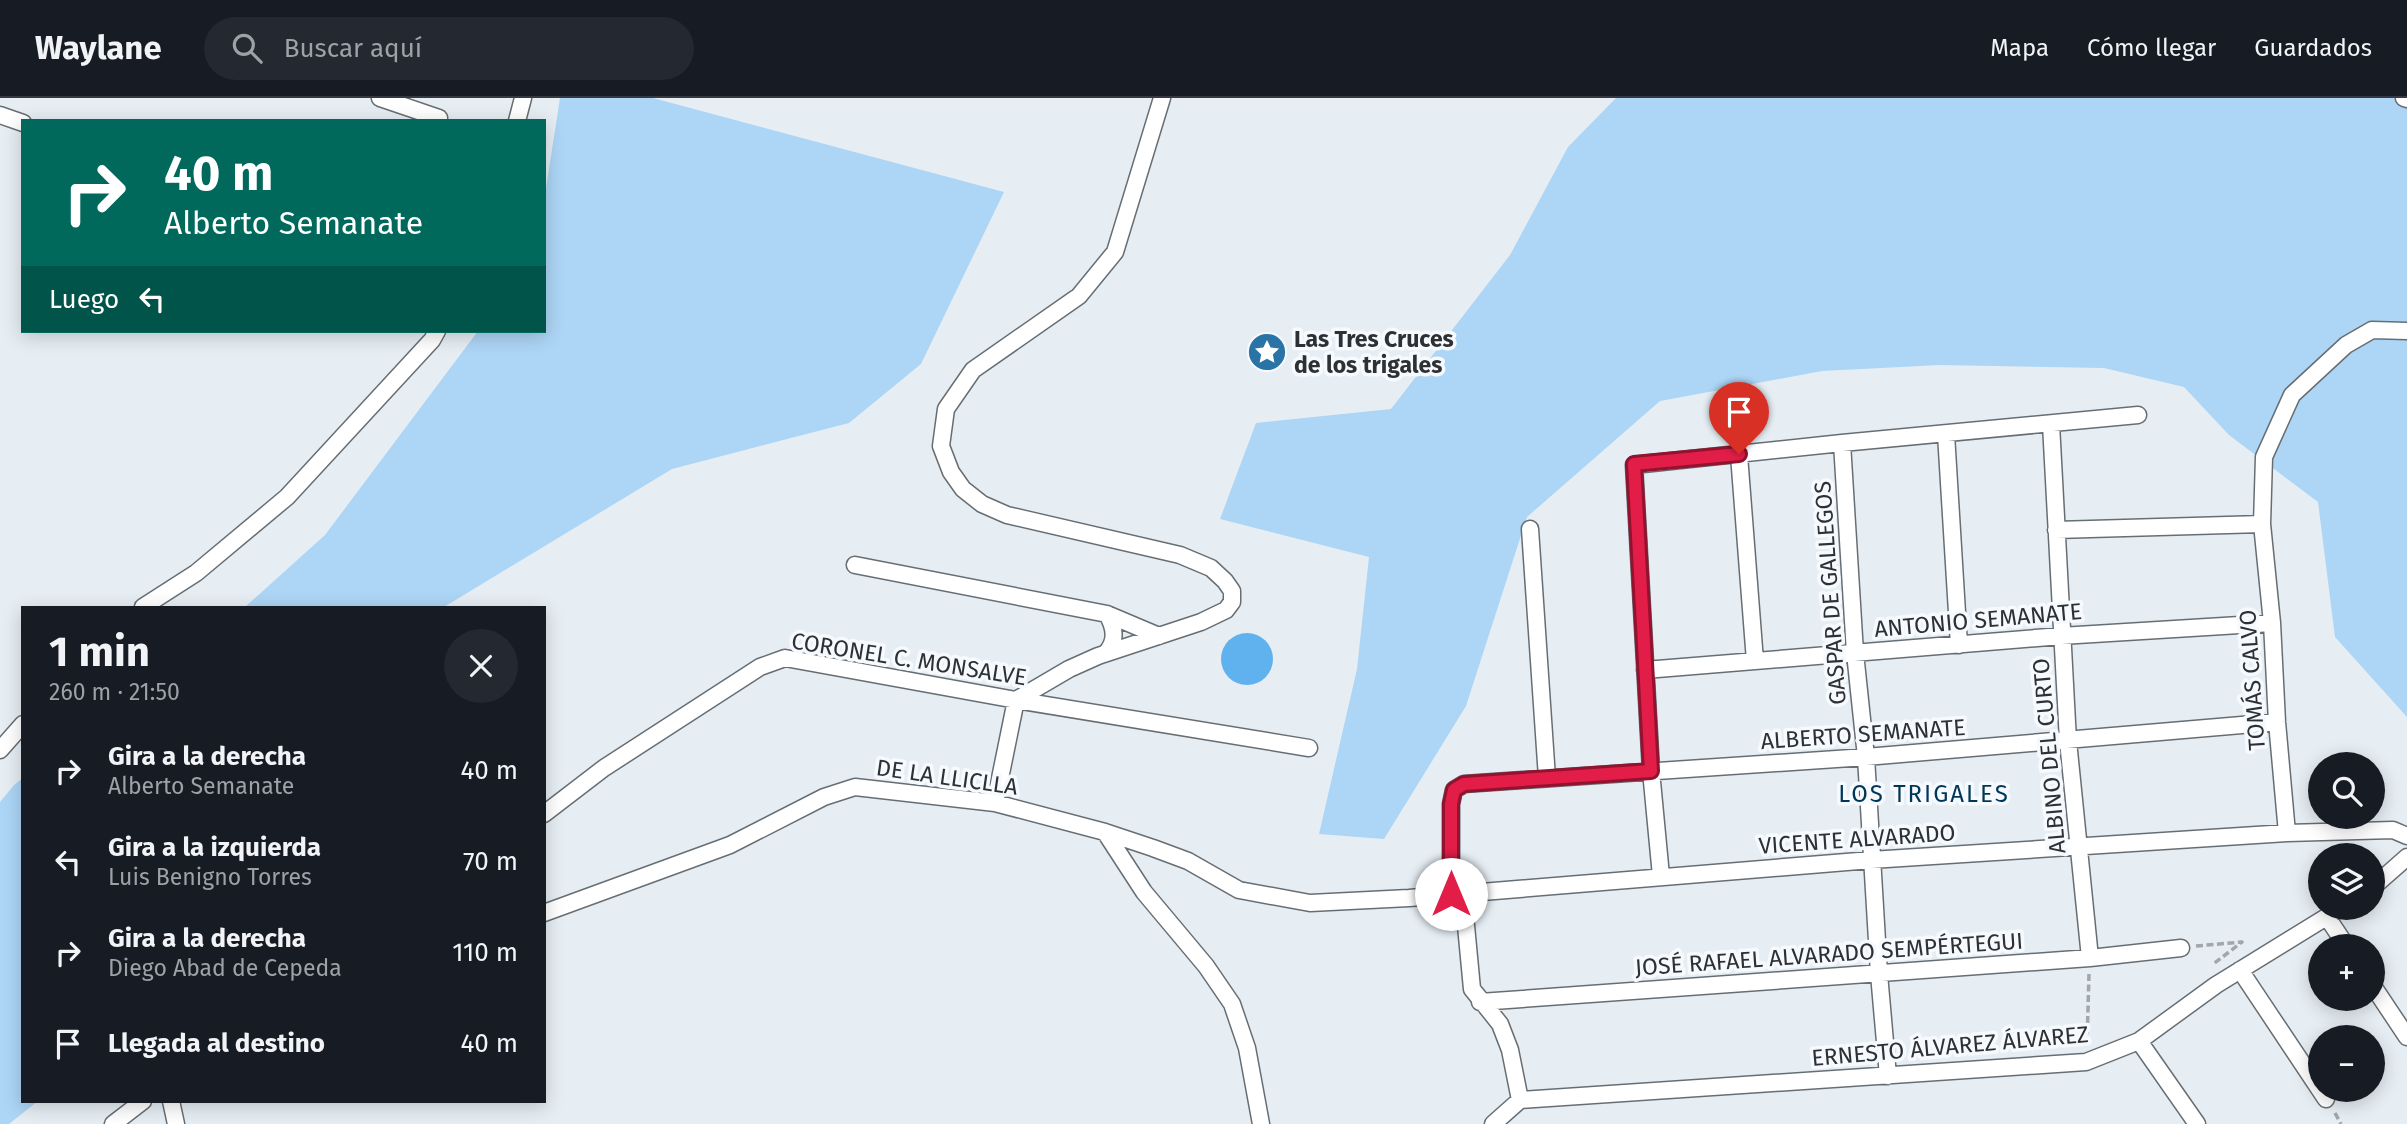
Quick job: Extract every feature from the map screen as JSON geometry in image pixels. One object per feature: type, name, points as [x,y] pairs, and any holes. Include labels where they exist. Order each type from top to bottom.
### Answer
[{"type":"street","points":[[380,98],[439,118]]},
{"type":"street","points":[[518,119],[523,98]]},
{"type":"street","points":[[995,803],[1016,700],[1069,669],[1106,653],[1201,622],[1226,610],[1232,602],[1232,591],[1225,580],[1211,568],[1180,555],[1007,515],[982,504],[963,489],[951,472],[941,446],[946,408],[973,370],[1079,296],[1115,252],[1162,98]]},
{"type":"street","points":[[0,115],[21,122]]},
{"type":"street","name":"TOMÁS CALVO","points":[[2287,833],[2262,524],[2264,457],[2292,395],[2346,345],[2372,330],[2407,331]]},
{"type":"street","points":[[145,606],[196,573],[287,497],[436,333]]},
{"type":"street","points":[[1661,876],[1651,771],[1634,464],[2138,415]]},
{"type":"street","name":"ALBINO DEL CURTO","points":[[2051,424],[2068,741],[2090,958]]},
{"type":"street","points":[[1946,434],[1958,645]]},
{"type":"street","name":"GASPAR DE GALLEGOS","points":[[1842,443],[1855,653],[1866,757],[1888,1076]]},
{"type":"street","points":[[1739,454],[1755,661]]},
{"type":"street","points":[[2056,530],[2262,524]]},
{"type":"street","points":[[1530,529],[1547,778]]},
{"type":"street","points":[[855,565],[1107,614],[1159,636]]},
{"type":"street","points":[[1106,653],[1113,643],[1115,632],[1107,614]]},
{"type":"street","name":"ANTONIO SEMANATE","points":[[1645,670],[2061,636],[2272,623]]},
{"type":"street","name":"CORONEL C. MONSALVE","points":[[546,812],[604,768],[760,667],[785,658],[1016,700],[1309,748]]},
{"type":"street","name":"ALBERTO SEMANATE","points":[[1457,894],[1451,804],[1454,790],[1464,784],[1866,757],[2277,722]]},
{"type":"street","points":[[0,750],[21,726]]},
{"type":"street","name":"DE LA LLICLLA","points":[[546,912],[730,845],[824,797],[855,787],[995,803],[1105,832],[1188,861],[1239,890],[1310,903]]},
{"type":"street","name":"VICENTE ALVARADO","points":[[1310,903],[1457,894],[1871,860],[2287,833],[2393,830],[2407,836]]},
{"type":"street","points":[[1105,832],[1144,892],[1206,966],[1232,1004],[1247,1048],[1261,1124]]},
{"type":"street","points":[[2385,876],[2407,857]]},
{"type":"street","points":[[1457,894],[1472,989],[1500,1024],[1510,1049],[1520,1100],[1493,1124]]},
{"type":"street","name":"ERNESTO ÁLVAREZ ÁLVAREZ","points":[[1520,1100],[2086,1062],[2139,1041],[2240,970],[2322,920]]},
{"type":"street","name":"JOSÉ RAFAEL ALVARADO SEMPÉRTEGUI","points":[[1480,1002],[2090,958],[2180,948]]},
{"type":"street","points":[[2240,970],[2308,1072]]},
{"type":"street","points":[[2385,1004],[2407,1037]]},
{"type":"street","points":[[2139,1041],[2197,1124]]},
{"type":"street","points":[[113,1124],[140,1103]]},
{"type":"street","points":[[171,1103],[176,1124]]},
{"type":"path","points":[[2180,948],[2242,942],[2209,967]]},
{"type":"path","points":[[2086,1062],[2090,958]]},
{"type":"shaded area","points":[[560,98],[653,98],[1004,192],[921,364],[849,423],[672,469],[446,606],[246,606],[325,535],[476,333],[546,333],[546,188]]},
{"type":"shaded area","points":[[1616,98],[2407,98],[2407,717],[2335,637],[2318,502],[2229,435],[2184,387],[2104,368],[1940,365],[1822,371],[1660,401],[1527,517],[1466,706],[1384,839],[1319,834],[1357,669],[1369,557],[1220,519],[1256,423],[1391,409],[1510,255],[1568,147]]},
{"type":"shaded area","points":[[21,780],[21,1103],[35,1103],[9,1124],[0,1124],[0,802]]},
{"type":"water","points":[[1247,633],[1257,635],[1265,641],[1271,649],[1271,669],[1265,677],[1257,683],[1247,685],[1237,683],[1229,677],[1223,669],[1221,659],[1223,649],[1229,641],[1237,635]]},
{"type":"place","name":"Las Tres Cruces de los trigales","points":[[1267,352]]},
{"type":"district","name":"LOS TRIGALES","points":[[1924,794]]},
{"type":"route","points":[[1451,894],[1451,804],[1454,790],[1464,784],[1651,771],[1634,464],[1739,454]]}]
